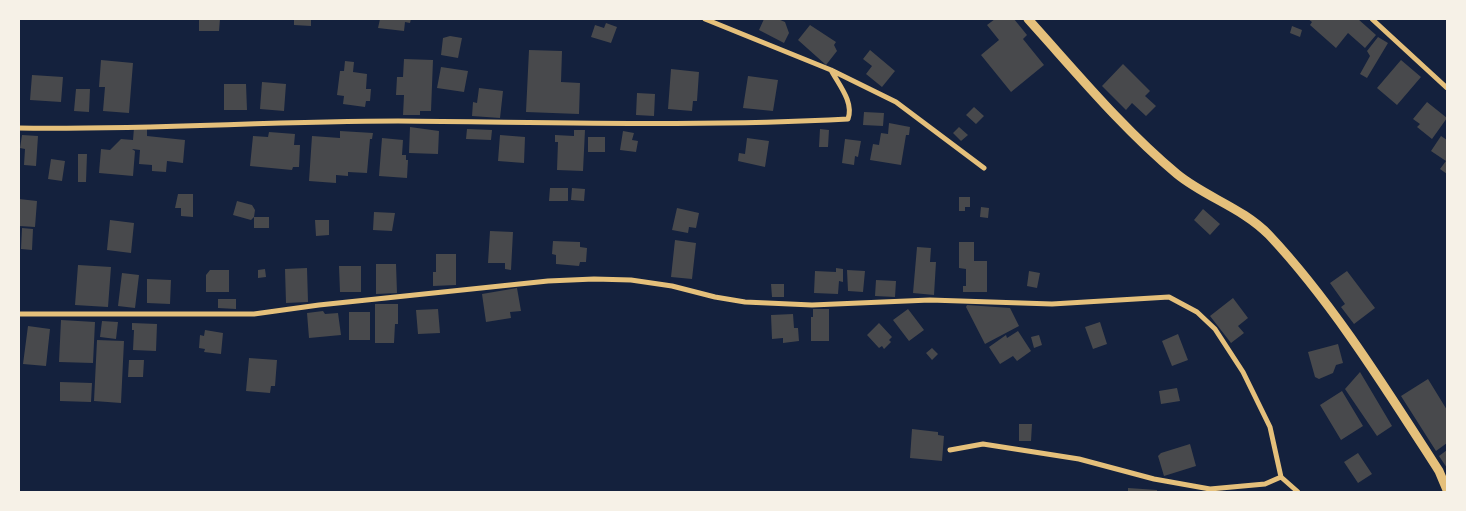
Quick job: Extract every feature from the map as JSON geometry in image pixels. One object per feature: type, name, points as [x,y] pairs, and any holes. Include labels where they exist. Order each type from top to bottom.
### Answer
[{"type":"street","points":[[705,19],[831,70],[896,102],[984,168]]},
{"type":"street","points":[[1028,19],[1150,151],[1180,176],[1242,214],[1267,233],[1319,296],[1363,357],[1439,471],[1447,490]]},
{"type":"street","points":[[1372,19],[1447,88]]},
{"type":"street","points":[[19,128],[398,122],[539,124],[795,122],[848,119],[851,110],[831,70]]},
{"type":"street","points":[[19,314],[254,314],[319,305],[548,281],[594,279],[631,280],[672,286],[715,298],[745,302],[812,305],[930,300],[1052,304],[1170,297],[1197,312],[1215,329],[1242,372],[1270,427],[1281,477],[1298,492]]},
{"type":"street","points":[[950,450],[983,444],[1079,459],[1163,481],[1210,489],[1265,484],[1281,477]]},
{"type":"building","points":[[199,19],[220,19],[219,31],[199,31]]},
{"type":"building","points":[[294,19],[311,19],[311,26],[294,25]]},
{"type":"building","points":[[380,19],[411,19],[410,23],[405,22],[404,31],[378,28]]},
{"type":"building","points":[[764,19],[778,19],[785,22],[789,33],[784,43],[759,30]]},
{"type":"building","points":[[995,19],[1014,19],[1027,35],[1023,39],[1044,65],[1011,92],[981,55],[999,40],[987,25]]},
{"type":"building","points":[[1308,19],[1358,19],[1376,35],[1365,48],[1348,33],[1336,48],[1310,25],[1312,22]]},
{"type":"building","points":[[606,23],[617,27],[611,43],[591,37],[595,25],[604,28]]},
{"type":"building","points":[[810,25],[836,42],[834,45],[837,51],[826,65],[798,40]]},
{"type":"building","points":[[1292,26],[1302,30],[1300,37],[1290,33]]},
{"type":"building","points":[[450,36],[462,38],[458,58],[441,55],[443,38]]},
{"type":"building","points":[[1378,37],[1388,43],[1367,78],[1360,74],[1370,56],[1367,51]]},
{"type":"building","points":[[529,50],[562,51],[561,82],[580,83],[579,114],[526,112]]},
{"type":"building","points":[[870,50],[895,71],[882,87],[866,74],[872,66],[863,59]]},
{"type":"building","points":[[404,59],[433,60],[431,111],[420,111],[420,115],[403,115],[404,95],[396,95],[397,77],[403,77]]},
{"type":"building","points":[[101,60],[133,63],[129,113],[103,111],[105,87],[99,87]]},
{"type":"building","points":[[1401,60],[1421,77],[1397,105],[1377,88]]},
{"type":"building","points":[[345,61],[354,62],[353,72],[367,74],[366,89],[371,89],[370,101],[366,101],[365,107],[343,104],[344,96],[337,95],[340,71],[344,71]]},
{"type":"building","points":[[1123,64],[1150,91],[1145,96],[1156,106],[1146,116],[1132,103],[1126,110],[1102,86]]},
{"type":"building","points":[[441,67],[468,71],[464,92],[437,88]]},
{"type":"building","points":[[671,69],[699,72],[697,101],[693,101],[692,111],[668,109]]},
{"type":"building","points":[[32,75],[63,77],[61,102],[30,100]]},
{"type":"building","points":[[748,76],[778,80],[773,111],[743,108]]},
{"type":"building","points":[[262,82],[286,84],[284,111],[260,109]]},
{"type":"building","points":[[224,84],[246,84],[247,110],[224,110]]},
{"type":"building","points":[[479,88],[503,91],[500,118],[472,116],[473,102],[477,103]]},
{"type":"building","points":[[76,89],[90,89],[89,112],[74,111]]},
{"type":"building","points":[[637,93],[655,94],[654,116],[636,115]]},
{"type":"building","points":[[1427,102],[1447,118],[1432,139],[1417,127],[1420,124],[1413,119]]},
{"type":"building","points":[[974,107],[984,116],[976,124],[966,115]]},
{"type":"building","points":[[864,112],[884,113],[883,126],[863,125]]},
{"type":"building","points":[[889,123],[910,127],[909,135],[906,135],[901,165],[870,160],[873,144],[879,145],[881,133],[888,134]]},
{"type":"building","points":[[410,127],[439,131],[438,154],[409,153]]},
{"type":"building","points":[[959,127],[968,135],[961,141],[953,133]]},
{"type":"building","points":[[134,128],[147,129],[147,136],[185,140],[183,163],[167,161],[166,172],[152,171],[152,165],[139,164],[140,150],[132,149],[135,151],[133,176],[99,173],[101,149],[110,150],[121,139],[133,140]]},
{"type":"building","points":[[467,129],[492,130],[491,140],[466,139]]},
{"type":"building","points":[[820,129],[829,130],[828,147],[819,147]]},
{"type":"building","points":[[574,130],[585,130],[583,171],[557,170],[558,142],[555,142],[555,135],[574,136]]},
{"type":"building","points":[[340,131],[373,133],[372,139],[370,139],[367,173],[348,172],[348,176],[336,175],[336,183],[309,181],[312,136],[340,138]]},
{"type":"building","points":[[623,131],[634,133],[632,140],[638,141],[636,152],[620,150]]},
{"type":"building","points":[[269,132],[295,134],[294,145],[300,145],[299,167],[293,167],[292,170],[250,166],[253,136],[268,137]]},
{"type":"building","points":[[22,135],[38,136],[36,166],[24,165],[25,149],[20,148]]},
{"type":"building","points":[[500,135],[525,137],[524,163],[498,161]]},
{"type":"building","points":[[1441,136],[1447,140],[1447,174],[1440,169],[1446,161],[1431,151]]},
{"type":"building","points":[[588,137],[605,137],[605,152],[588,152]]},
{"type":"building","points":[[382,138],[403,140],[402,155],[406,155],[406,160],[408,160],[407,178],[379,176]]},
{"type":"building","points":[[747,138],[769,141],[765,167],[738,161],[739,153],[745,154]]},
{"type":"building","points":[[845,139],[861,141],[858,157],[855,156],[854,165],[842,163]]},
{"type":"building","points":[[78,154],[87,154],[86,182],[78,182]]},
{"type":"building","points":[[51,159],[65,161],[62,181],[48,179]]},
{"type":"building","points":[[550,188],[568,188],[568,201],[549,201]]},
{"type":"building","points":[[572,188],[585,189],[584,201],[571,200]]},
{"type":"building","points":[[178,194],[193,194],[193,217],[181,216],[181,208],[175,208]]},
{"type":"building","points":[[959,197],[970,197],[970,207],[965,207],[965,211],[959,211]]},
{"type":"building","points":[[19,199],[37,201],[35,227],[19,226]]},
{"type":"building","points":[[237,201],[252,205],[255,210],[254,217],[251,220],[233,215]]},
{"type":"building","points":[[981,207],[989,208],[988,218],[980,217]]},
{"type":"building","points":[[677,208],[699,213],[696,228],[689,227],[688,233],[672,230]]},
{"type":"building","points":[[1203,209],[1220,224],[1210,235],[1194,220]]},
{"type":"building","points":[[374,212],[395,213],[392,231],[373,230]]},
{"type":"building","points":[[254,217],[269,217],[269,228],[254,228]]},
{"type":"building","points":[[110,220],[134,223],[131,253],[107,250]]},
{"type":"building","points":[[315,220],[329,220],[329,235],[316,236]]},
{"type":"building","points":[[22,228],[33,229],[32,250],[21,249]]},
{"type":"building","points":[[490,231],[513,232],[511,270],[505,269],[505,263],[488,263]]},
{"type":"building","points":[[675,240],[696,243],[692,279],[671,277]]},
{"type":"building","points":[[553,241],[580,242],[580,247],[587,248],[586,262],[580,262],[579,266],[556,264],[556,255],[552,254]]},
{"type":"building","points":[[959,242],[974,242],[974,261],[987,261],[987,292],[963,292],[963,286],[966,286],[966,269],[959,268]]},
{"type":"building","points":[[917,247],[931,248],[930,262],[936,262],[934,295],[913,293]]},
{"type":"building","points":[[436,254],[456,254],[456,285],[433,286],[433,272],[436,272]]},
{"type":"building","points":[[376,264],[396,264],[397,293],[376,294]]},
{"type":"building","points":[[78,265],[111,267],[108,307],[75,305]]},
{"type":"building","points":[[339,266],[361,266],[361,292],[340,292]]},
{"type":"building","points":[[307,268],[308,302],[286,303],[285,269]]},
{"type":"building","points":[[836,268],[843,269],[843,282],[839,281],[838,294],[814,293],[815,271],[836,272]]},
{"type":"building","points":[[265,269],[266,277],[258,278],[258,270]]},
{"type":"building","points":[[210,270],[229,270],[229,292],[206,292],[206,275]]},
{"type":"building","points":[[847,270],[865,271],[863,292],[848,291]]},
{"type":"building","points":[[1029,271],[1040,273],[1037,288],[1027,286]]},
{"type":"building","points":[[1347,271],[1375,308],[1354,324],[1341,307],[1345,304],[1330,283]]},
{"type":"building","points":[[122,273],[139,275],[135,308],[118,306]]},
{"type":"building","points":[[147,279],[171,280],[170,304],[147,303]]},
{"type":"building","points":[[876,280],[896,281],[895,297],[875,296]]},
{"type":"building","points":[[771,284],[784,284],[784,297],[772,297]]},
{"type":"building","points":[[517,288],[521,311],[510,312],[511,318],[486,322],[482,294]]},
{"type":"building","points":[[1233,298],[1248,318],[1238,326],[1244,333],[1231,343],[1210,316]]},
{"type":"building","points":[[218,299],[236,299],[236,309],[218,308]]},
{"type":"building","points":[[375,304],[398,304],[398,324],[395,324],[394,343],[375,343]]},
{"type":"building","points":[[967,305],[1010,308],[1019,326],[985,344],[966,307]]},
{"type":"building","points":[[438,309],[440,333],[418,334],[416,310]]},
{"type":"building","points":[[813,309],[829,309],[829,341],[811,341]]},
{"type":"building","points":[[908,309],[924,330],[909,341],[893,320]]},
{"type":"building","points":[[323,311],[325,314],[338,313],[341,335],[309,338],[307,313]]},
{"type":"building","points":[[349,312],[370,312],[370,340],[349,340]]},
{"type":"building","points":[[793,314],[794,328],[798,328],[799,341],[783,343],[783,338],[772,339],[771,315]]},
{"type":"building","points":[[61,320],[95,322],[93,363],[59,362]]},
{"type":"building","points":[[102,321],[118,322],[116,339],[100,337]]},
{"type":"building","points":[[1100,322],[1107,344],[1093,349],[1085,327]]},
{"type":"building","points":[[132,323],[157,324],[156,351],[133,350],[134,330],[132,330]]},
{"type":"building","points":[[879,323],[892,337],[889,340],[891,342],[884,349],[882,346],[879,348],[867,335]]},
{"type":"building","points":[[28,326],[50,329],[46,366],[23,364]]},
{"type":"building","points":[[205,330],[223,333],[221,354],[204,352],[205,349],[199,348],[200,335],[204,336]]},
{"type":"building","points":[[1018,331],[1031,351],[1017,361],[1013,356],[1000,364],[989,347],[1006,335],[1007,338]]},
{"type":"building","points":[[1178,334],[1188,360],[1172,366],[1162,341]]},
{"type":"building","points":[[1039,335],[1042,345],[1034,348],[1031,337]]},
{"type":"building","points":[[97,340],[124,341],[121,403],[94,401]]},
{"type":"building","points":[[1338,344],[1343,363],[1336,365],[1333,373],[1319,379],[1315,377],[1308,352]]},
{"type":"building","points":[[932,348],[938,354],[932,360],[926,353]]},
{"type":"building","points":[[249,358],[277,360],[275,386],[271,386],[270,393],[246,391]]},
{"type":"building","points":[[129,360],[144,360],[143,377],[128,377]]},
{"type":"building","points":[[1360,372],[1392,426],[1377,436],[1345,389]]},
{"type":"building","points":[[1428,379],[1447,410],[1447,443],[1436,451],[1401,396]]},
{"type":"building","points":[[60,382],[92,383],[91,402],[60,401]]},
{"type":"building","points":[[1177,388],[1180,401],[1161,404],[1159,391]]},
{"type":"building","points":[[1342,391],[1363,426],[1341,440],[1320,405]]},
{"type":"building","points":[[1019,424],[1032,424],[1031,441],[1019,441]]},
{"type":"building","points":[[912,429],[938,432],[938,435],[944,436],[942,461],[910,458]]},
{"type":"building","points":[[1190,444],[1196,466],[1164,476],[1158,456],[1161,453]]},
{"type":"building","points":[[1447,450],[1447,468],[1439,456]]},
{"type":"building","points":[[1358,453],[1372,474],[1358,483],[1344,462]]},
{"type":"building","points":[[1128,488],[1157,490],[1157,492],[1128,492]]}]
